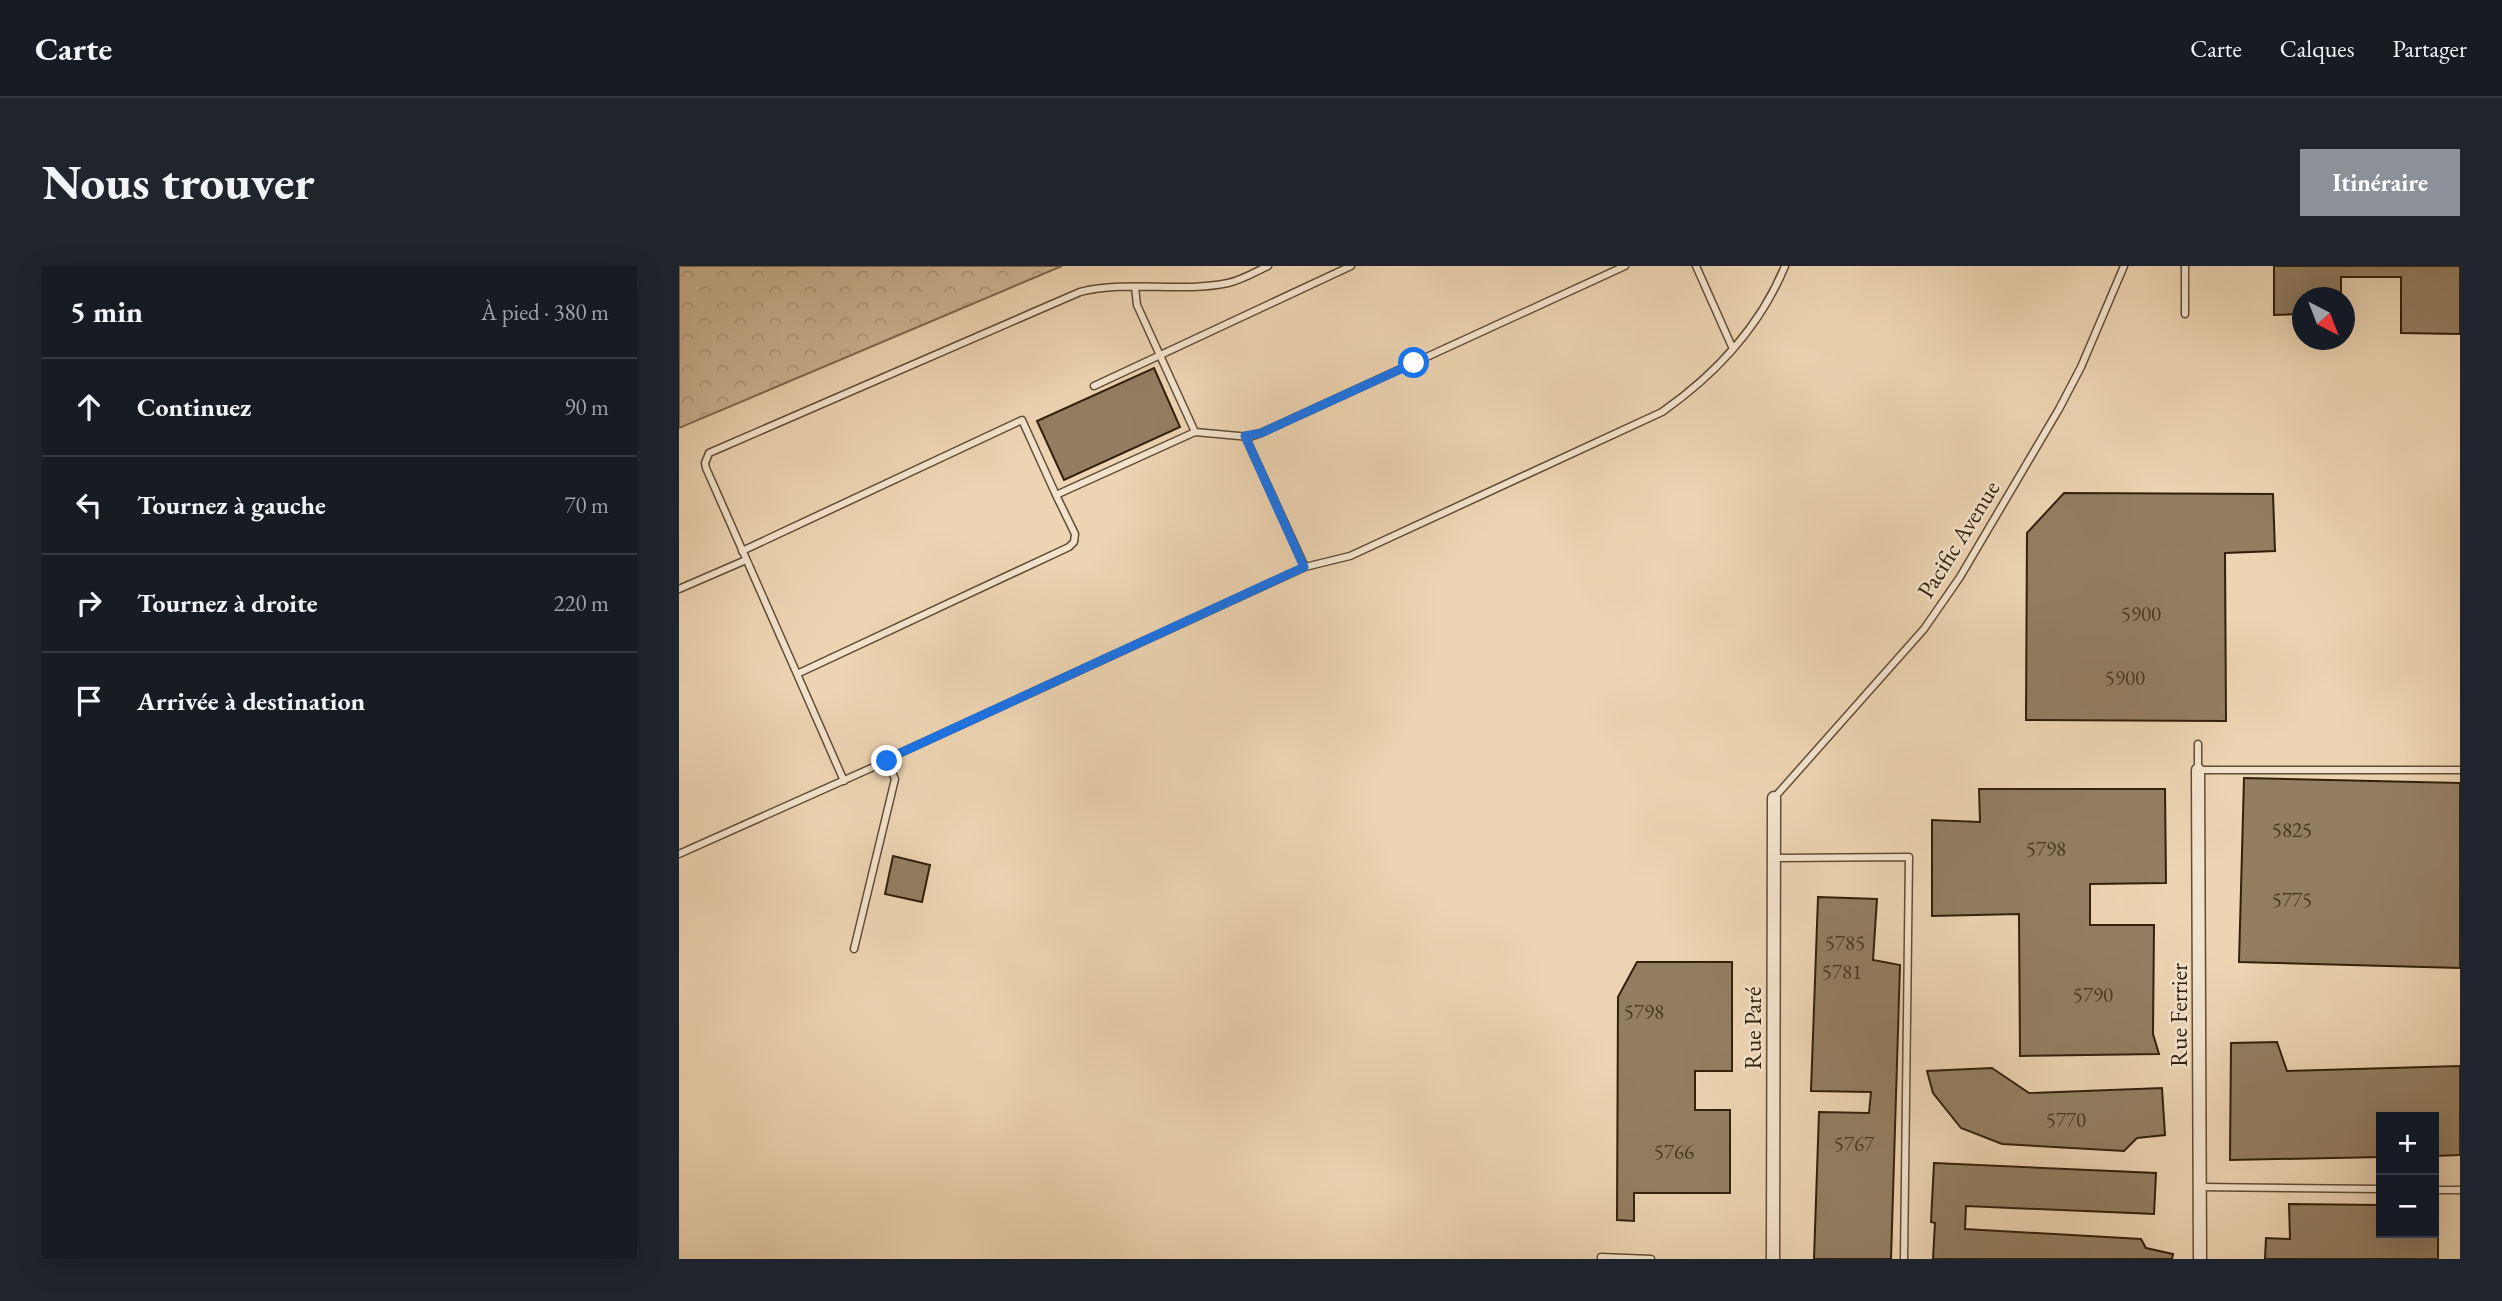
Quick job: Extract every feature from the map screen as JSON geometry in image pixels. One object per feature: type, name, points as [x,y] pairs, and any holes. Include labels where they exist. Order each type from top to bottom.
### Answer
[{"type":"street","name":"Rue Ferrier","points":[[2198,770],[2200,1259]]},
{"type":"street","name":"Rue Paré","points":[[1773,1259],[1774,798]]},
{"type":"lane","points":[[844,781],[706,468],[706,457],[715,449],[1080,292],[1092,289],[1229,283],[1268,266]]},
{"type":"lane","points":[[1094,386],[1350,266]]},
{"type":"lane","points":[[1056,495],[1195,432],[1254,436],[1625,266]]},
{"type":"lane","points":[[1696,266],[1734,349]]},
{"type":"lane","points":[[679,854],[844,781],[1304,567],[1350,555],[1662,412],[1692,391],[1734,349],[1764,309],[1785,266]]},
{"type":"lane","name":"Pacific Avenue","points":[[1774,798],[1924,629],[1960,577],[2059,409],[2081,367],[2124,266]]},
{"type":"lane","points":[[2185,266],[2185,314]]},
{"type":"lane","points":[[1135,287],[1137,305],[1195,432]]},
{"type":"lane","points":[[742,551],[1022,420],[1075,534],[1075,542],[1069,547],[797,674]]},
{"type":"lane","points":[[1245,436],[1304,567]]},
{"type":"lane","points":[[679,589],[746,560]]},
{"type":"lane","points":[[2198,744],[2198,770],[2460,770]]},
{"type":"lane","points":[[854,949],[895,779],[887,761]]},
{"type":"lane","points":[[1773,858],[1909,857],[1905,1259]]},
{"type":"lane","points":[[2200,1187],[2376,1189]]},
{"type":"lane","points":[[2439,1189],[2460,1190]]},
{"type":"lane","points":[[1601,1259],[1651,1259]]},
{"type":"green space","points":[[679,266],[1062,266],[679,428]]},
{"type":"building","points":[[2274,266],[2460,266],[2460,334],[2401,333],[2401,277],[2341,277],[2341,287],[2292,287],[2292,314],[2274,315]]},
{"type":"building","points":[[1154,368],[1180,427],[1064,480],[1037,421]]},
{"type":"building","points":[[2064,493],[2273,494],[2275,551],[2225,553],[2226,721],[2026,720],[2027,533]]},
{"type":"building","points":[[2244,778],[2460,783],[2460,968],[2239,962]]},
{"type":"building","points":[[1979,789],[2165,789],[2166,883],[2090,884],[2090,925],[2154,925],[2153,1034],[2159,1054],[2020,1056],[2019,914],[1932,916],[1932,820],[1980,822]]},
{"type":"building","points":[[893,856],[930,865],[922,902],[885,894]]},
{"type":"building","points":[[1818,897],[1877,899],[1873,960],[1900,965],[1891,1259],[1814,1259],[1819,1112],[1869,1113],[1871,1092],[1811,1091]]},
{"type":"building","points":[[1637,962],[1732,962],[1732,1071],[1695,1071],[1695,1110],[1730,1110],[1730,1193],[1634,1193],[1634,1221],[1617,1220],[1618,997]]},
{"type":"building","points":[[2277,1042],[2287,1071],[2460,1066],[2460,1155],[2439,1156],[2439,1112],[2376,1112],[2376,1157],[2230,1160],[2231,1043]]},
{"type":"building","points":[[1992,1068],[2029,1093],[2162,1088],[2165,1135],[2137,1138],[2124,1151],[2002,1144],[1961,1128],[1933,1093],[1927,1071]]},
{"type":"building","points":[[1934,1163],[2156,1173],[2154,1214],[1966,1206],[1965,1229],[2141,1239],[2146,1248],[2173,1254],[2172,1259],[1933,1259],[1935,1223],[1931,1222]]},
{"type":"building","points":[[2289,1204],[2376,1205],[2376,1238],[2438,1238],[2438,1259],[2265,1259],[2266,1238],[2290,1239]]},
{"type":"route","points":[[887,761],[1304,567],[1245,436],[1261,433],[1414,363]]}]
